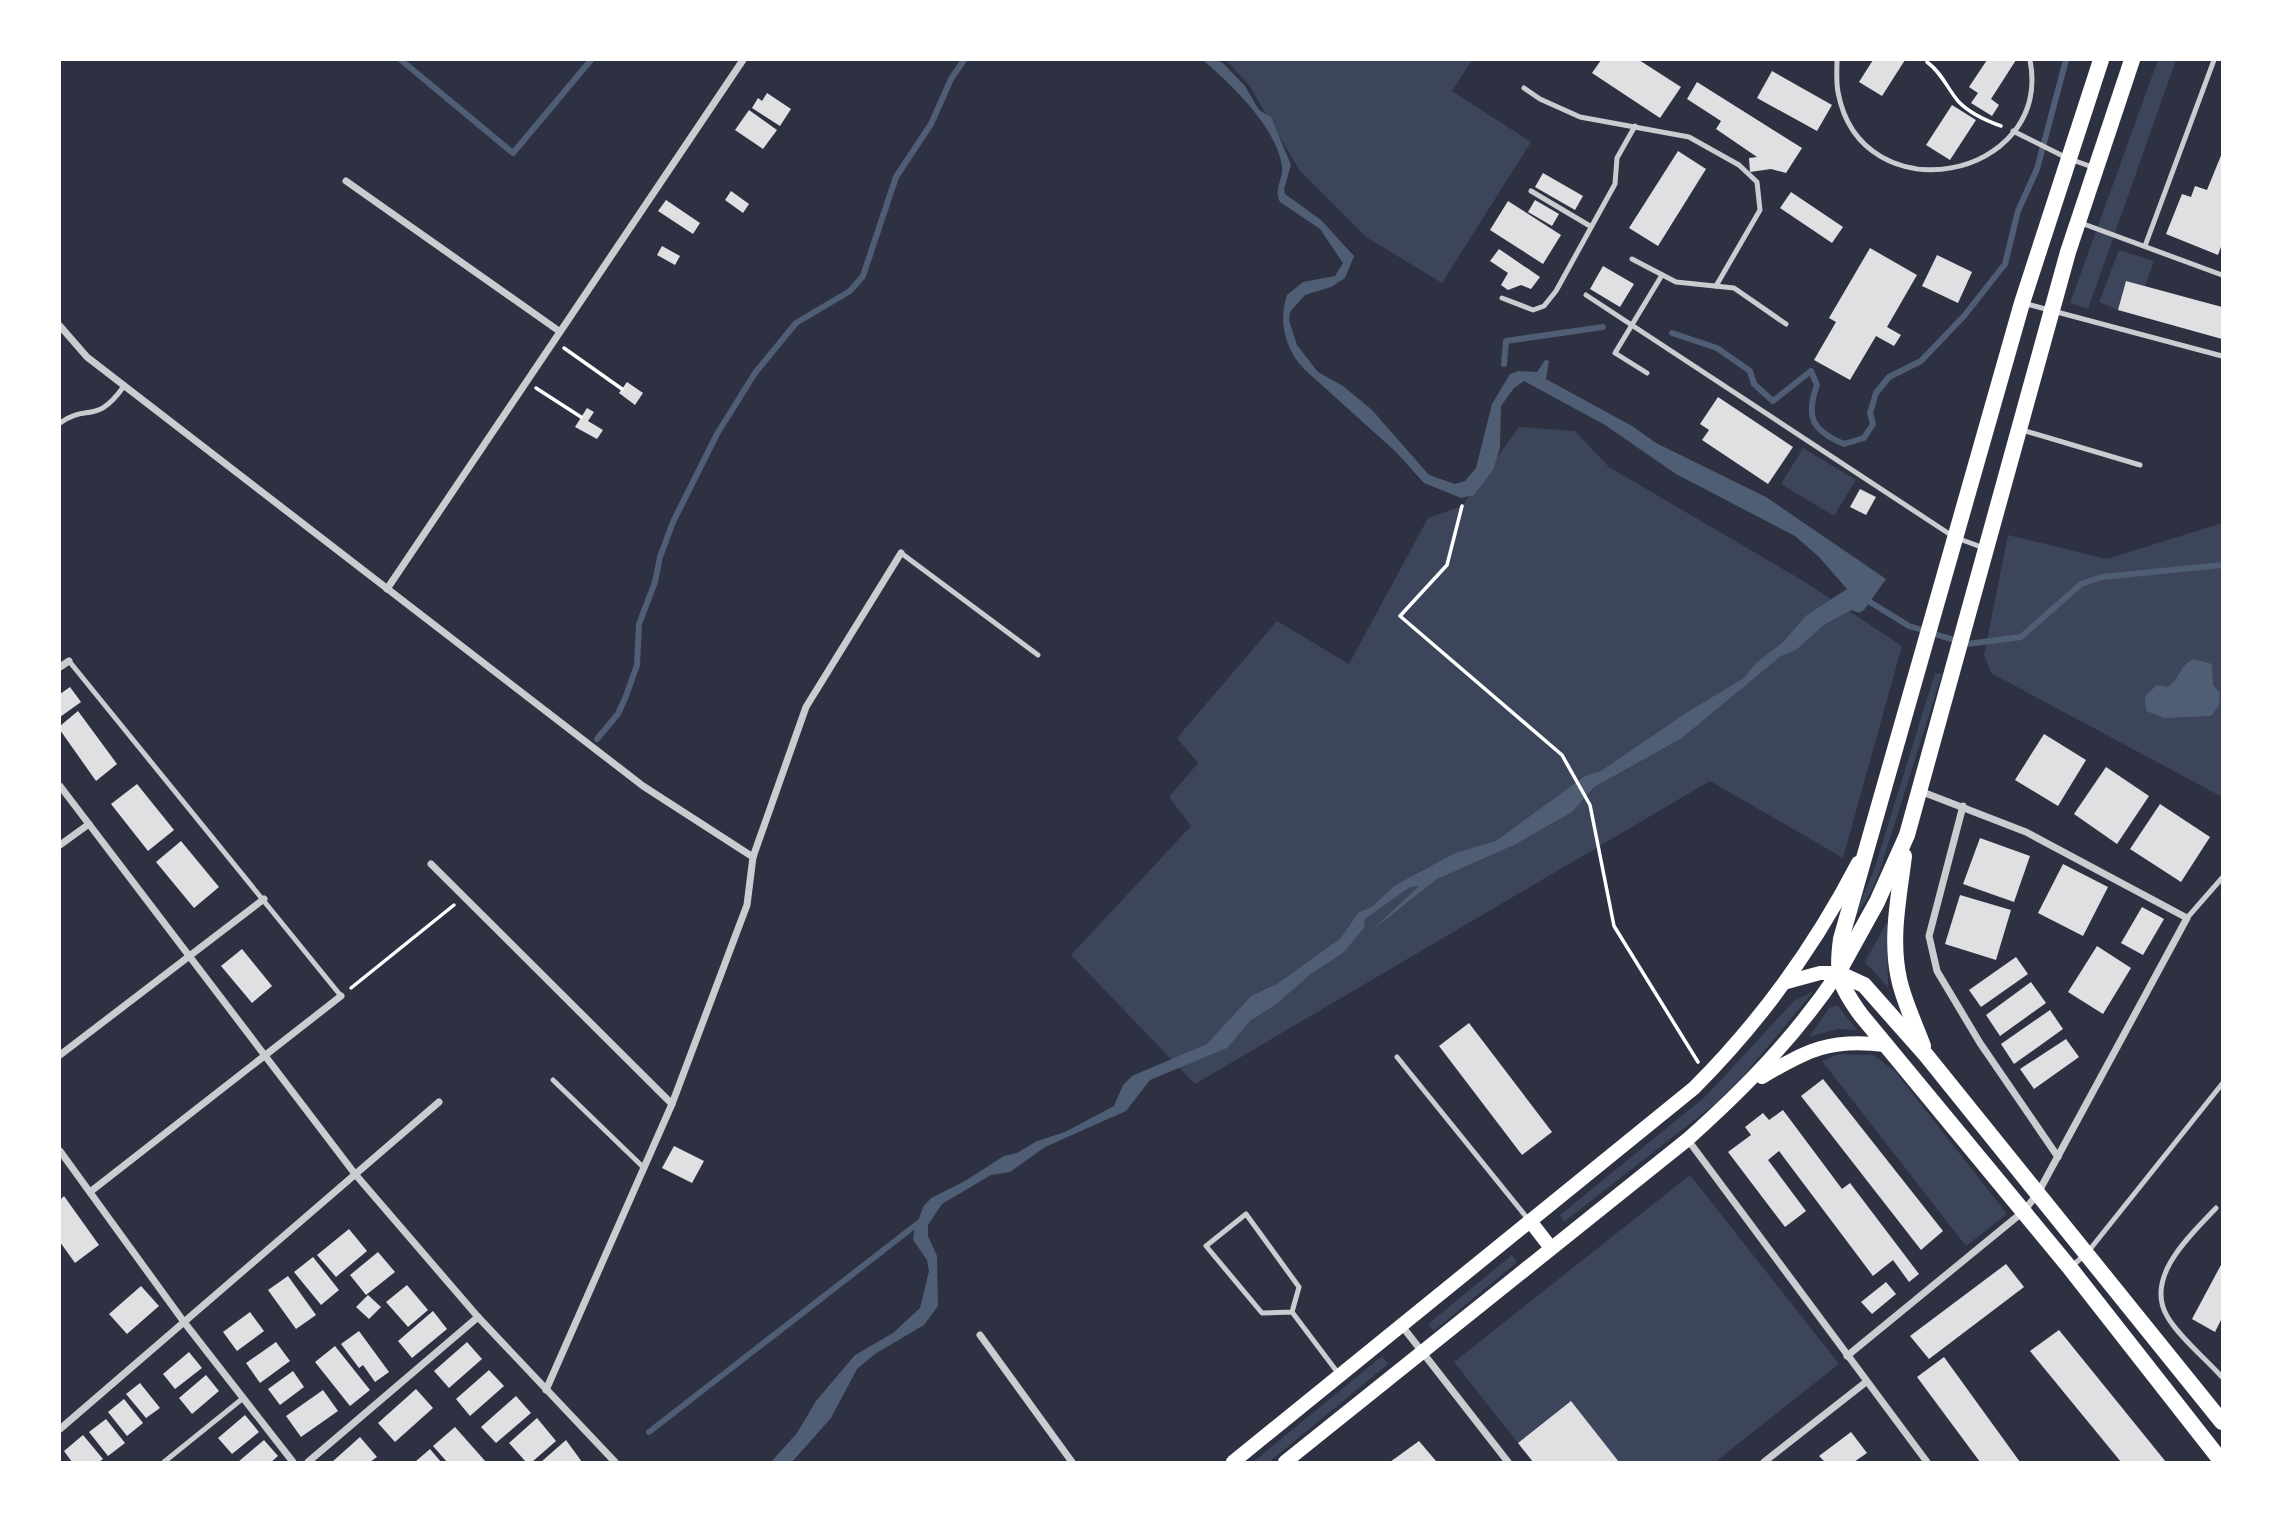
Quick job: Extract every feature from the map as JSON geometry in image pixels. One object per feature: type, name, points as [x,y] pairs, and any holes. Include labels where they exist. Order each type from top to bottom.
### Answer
[{"type":"main road","points":[[2101,60],[2022,303],[1954,537],[1924,656],[1841,939],[1838,973],[1846,995],[1885,1045],[2024,1211],[2219,1452]]},
{"type":"main road","points":[[1926,1055],[1899,981],[1895,950],[1896,919],[1908,835],[1966,628],[1984,548],[2051,311],[2132,60]]},
{"type":"main road","points":[[1285,1462],[1688,1139],[1748,1085],[1793,1036],[1838,973],[1877,902],[1908,835]]},
{"type":"main road","points":[[1233,1462],[1706,1076],[1737,1045],[1787,982],[1839,901],[1865,850]]},
{"type":"main road","points":[[1787,982],[1820,973],[1838,973],[1864,985],[1926,1055],[2222,1422]]},
{"type":"main road","points":[[1748,1085],[1814,1048],[1857,1041],[1885,1045]]},
{"type":"main road","points":[[1530,1221],[1551,1248]]},
{"type":"street","points":[[387,589],[552,340],[616,250],[743,60]]},
{"type":"street","points":[[346,181],[559,331]]},
{"type":"street","points":[[60,326],[87,357],[643,786],[753,857]]},
{"type":"street","points":[[546,1390],[671,1104],[747,905],[753,857],[806,707],[901,553]]},
{"type":"street","points":[[60,667],[69,661]]},
{"type":"street","points":[[60,786],[355,1174],[478,1317],[615,1462]]},
{"type":"street","points":[[1847,1356],[2024,1211],[2058,1157],[2187,918],[2026,832],[1920,791]]},
{"type":"street","points":[[1964,806],[1929,936],[1937,971],[1980,1043],[2058,1157]]},
{"type":"street","points":[[60,845],[89,824]]},
{"type":"street","points":[[431,864],[671,1104]]},
{"type":"street","points":[[60,1055],[264,899]]},
{"type":"street","points":[[90,1192],[341,996]]},
{"type":"street","points":[[60,1429],[439,1102]]},
{"type":"street","points":[[1688,1139],[1927,1462]]},
{"type":"street","points":[[60,1151],[184,1322],[293,1462]]},
{"type":"street","points":[[308,1462],[478,1317]]},
{"type":"street","points":[[1401,1325],[1420,1353],[1508,1462]]},
{"type":"street","points":[[980,1335],[1072,1462]]},
{"type":"street","points":[[1763,1462],[1866,1382]]},
{"type":"lane","points":[[1837,60],[1838,92],[1849,122],[1870,148],[1897,164],[1928,172],[1961,168],[1990,154],[2013,131],[2028,102],[2032,70],[2030,60]]},
{"type":"lane","points":[[2145,247],[2214,60]]},
{"type":"lane","points":[[1524,89],[1551,105],[1580,117],[1689,137],[1739,166],[1757,182],[1760,210],[1716,286]]},
{"type":"lane","points":[[1502,298],[1532,310],[1544,306],[1556,292],[1615,184],[1616,158],[1635,126]]},
{"type":"lane","points":[[2013,131],[2067,158],[2095,168]]},
{"type":"lane","points":[[1531,191],[1590,226]]},
{"type":"lane","points":[[2078,221],[2222,275]]},
{"type":"lane","points":[[1632,259],[1676,282],[1734,288],[1786,324]]},
{"type":"lane","points":[[1647,373],[1615,353],[1662,275]]},
{"type":"lane","points":[[1586,295],[1954,537],[1984,548]]},
{"type":"lane","points":[[2022,303],[2222,356]]},
{"type":"lane","points":[[60,423],[67,418],[94,414],[110,405],[124,386]]},
{"type":"lane","points":[[2018,429],[2140,465]]},
{"type":"lane","points":[[901,553],[1038,655]]},
{"type":"lane","points":[[69,661],[341,996]]},
{"type":"lane","points":[[2187,918],[2222,878]]},
{"type":"lane","points":[[1397,1057],[1530,1221]]},
{"type":"lane","points":[[553,1080],[643,1167]]},
{"type":"lane","points":[[2070,1268],[2087,1253],[2222,1084]]},
{"type":"lane","points":[[2216,1208],[2175,1254],[2161,1289],[2166,1315],[2222,1377]]},
{"type":"lane","points":[[1246,1214],[1299,1287],[1292,1312],[1262,1313],[1206,1246],[1246,1214]]},
{"type":"lane","points":[[1292,1312],[1340,1376]]},
{"type":"lane","points":[[164,1462],[242,1399]]},
{"type":"path","points":[[1927,62],[1936,69],[1960,103],[1984,119],[2013,131]]},
{"type":"path","points":[[552,340],[622,389]]},
{"type":"path","points":[[525,381],[581,417]]},
{"type":"path","points":[[1462,506],[1447,565],[1400,616],[1562,755],[1590,805],[1614,926],[1706,1076]]},
{"type":"path","points":[[341,996],[464,897]]},
{"type":"shaded area","points":[[1203,60],[1218,60],[1224,64],[1245,86],[1259,110],[1271,117],[1291,165],[1285,194],[1321,220],[1354,256],[1345,278],[1331,287],[1305,295],[1290,312],[1289,320],[1297,345],[1318,372],[1343,386],[1372,410],[1429,475],[1455,484],[1465,481],[1476,468],[1492,404],[1510,374],[1518,371],[1537,372],[1545,360],[1549,361],[1546,379],[1632,426],[1656,443],[1766,497],[1886,579],[1864,610],[1859,613],[1852,610],[1825,624],[1796,650],[1781,656],[1682,738],[1594,787],[1572,812],[1514,845],[1437,879],[1370,932],[1419,886],[1410,887],[1365,919],[1364,928],[1343,953],[1251,1020],[1227,1048],[1150,1080],[1126,1111],[1045,1147],[1010,1172],[991,1175],[942,1204],[928,1225],[928,1236],[937,1256],[938,1306],[924,1325],[875,1354],[857,1369],[831,1418],[792,1462],[771,1462],[797,1433],[816,1401],[855,1355],[893,1333],[920,1308],[929,1271],[927,1260],[913,1240],[923,1207],[931,1198],[965,1181],[1004,1156],[1065,1132],[1114,1106],[1123,1085],[1132,1076],[1207,1044],[1251,996],[1277,984],[1341,938],[1358,913],[1373,906],[1394,886],[1455,853],[1496,841],[1585,776],[1601,771],[1689,711],[1744,678],[1756,663],[1782,643],[1807,615],[1847,589],[1818,556],[1795,536],[1676,474],[1605,425],[1524,381],[1514,388],[1501,406],[1500,448],[1493,470],[1474,495],[1461,498],[1424,483],[1396,452],[1304,369],[1292,353],[1283,325],[1287,295],[1303,282],[1335,276],[1343,263],[1320,229],[1280,202],[1278,188],[1282,166],[1271,136],[1239,94]]},
{"type":"shaded area","points":[[1226,60],[1472,60],[1452,91],[1531,142],[1442,283],[1366,237],[1300,171],[1249,85]]},
{"type":"shaded area","points":[[2158,60],[2176,60],[2088,309],[2070,303]]},
{"type":"shaded area","points":[[2119,250],[2154,261],[2145,286],[2126,281],[2118,310],[2099,302]]},
{"type":"shaded area","points":[[1519,427],[1575,431],[1609,467],[1805,582],[1902,646],[1843,858],[1710,781],[1195,1084],[1071,955],[1191,826],[1169,797],[1198,763],[1177,738],[1277,621],[1349,664],[1428,518],[1462,506]]},
{"type":"shaded area","points":[[1803,448],[1856,480],[1834,516],[1781,484]]},
{"type":"shaded area","points":[[2222,523],[2222,797],[1991,673],[1984,655],[2008,535],[2107,559]]},
{"type":"shaded area","points":[[2194,659],[2212,664],[2213,685],[2220,693],[2219,705],[2211,716],[2164,718],[2146,711],[2145,696],[2157,685],[2167,687],[2171,684]]},
{"type":"shaded area","points":[[1935,673],[1942,674],[1880,870],[1871,892],[1853,921],[1875,867]]},
{"type":"shaded area","points":[[1887,922],[1888,987],[1865,962]]},
{"type":"shaded area","points":[[1814,991],[1745,1074],[1715,1104],[1564,1222],[1560,1215],[1706,1096],[1794,1001]]},
{"type":"shaded area","points":[[1837,1005],[1857,1030],[1838,1029],[1809,1037],[1829,1008]]},
{"type":"shaded area","points":[[1838,1054],[1873,1055],[1895,1071],[2007,1214],[1966,1246],[1822,1061]]},
{"type":"shaded area","points":[[1690,1175],[1839,1364],[1715,1462],[1619,1462],[1571,1402],[1518,1443],[1454,1362]]},
{"type":"shaded area","points":[[1512,1255],[1517,1262],[1434,1331],[1428,1324]]},
{"type":"shaded area","points":[[1382,1356],[1388,1364],[1269,1462],[1253,1462]]},
{"type":"building","points":[[1601,60],[1639,60],[1681,87],[1660,118],[1592,73]]},
{"type":"building","points":[[1873,60],[1905,60],[1882,96],[1859,82]]},
{"type":"building","points":[[1987,60],[2016,60],[1991,99],[1999,105],[1992,116],[1971,103],[1978,93],[1969,87]]},
{"type":"building","points":[[1772,71],[1832,105],[1817,131],[1757,98]]},
{"type":"building","points":[[1697,82],[1802,148],[1786,173],[1771,169],[1750,172],[1749,158],[1757,157],[1716,129],[1721,121],[1687,99]]},
{"type":"building","points":[[767,93],[791,109],[780,126],[752,108],[758,98],[762,101]]},
{"type":"building","points":[[1952,105],[1976,120],[1950,160],[1926,145]]},
{"type":"building","points":[[749,110],[777,130],[763,149],[735,130]]},
{"type":"building","points":[[1678,151],[1706,169],[1658,246],[1629,228]]},
{"type":"building","points":[[2222,153],[2222,244],[2218,255],[2166,234],[2182,194],[2191,197],[2195,186],[2207,190]]},
{"type":"building","points":[[1543,173],[1583,196],[1575,210],[1535,187]]},
{"type":"building","points":[[731,191],[749,204],[743,213],[725,200]]},
{"type":"building","points":[[1791,192],[1843,227],[1832,243],[1780,208]]},
{"type":"building","points":[[666,200],[700,223],[693,234],[658,211]]},
{"type":"building","points":[[1535,200],[1559,214],[1552,226],[1528,212]]},
{"type":"building","points":[[1508,201],[1561,235],[1543,264],[1490,230]]},
{"type":"building","points":[[662,246],[680,256],[675,265],[657,255]]},
{"type":"building","points":[[1870,248],[1917,275],[1887,327],[1901,335],[1894,346],[1876,336],[1850,380],[1814,360],[1836,322],[1829,318]]},
{"type":"building","points":[[1499,249],[1540,277],[1531,289],[1521,285],[1508,290],[1501,285],[1508,273],[1490,261]]},
{"type":"building","points":[[1937,255],[1972,272],[1958,303],[1922,286]]},
{"type":"building","points":[[1603,266],[1634,284],[1620,307],[1590,289]]},
{"type":"building","points":[[2126,281],[2222,307],[2222,339],[2118,310]]},
{"type":"building","points":[[627,382],[643,393],[635,405],[619,393]]},
{"type":"building","points":[[1718,397],[1793,447],[1768,484],[1702,440],[1709,430],[1700,424]]},
{"type":"building","points":[[587,408],[594,412],[588,421],[603,430],[597,439],[575,427]]},
{"type":"building","points":[[1860,489],[1876,497],[1866,515],[1850,507]]},
{"type":"building","points":[[70,687],[81,702],[60,717],[60,694]]},
{"type":"building","points":[[78,711],[117,764],[96,781],[60,730],[60,726]]},
{"type":"building","points":[[2044,734],[2086,760],[2058,806],[2015,780]]},
{"type":"building","points":[[2106,767],[2149,796],[2117,844],[2074,814]]},
{"type":"building","points":[[137,784],[174,830],[148,851],[111,804]]},
{"type":"building","points":[[2160,804],[2210,837],[2181,882],[2130,849]]},
{"type":"building","points":[[1980,838],[2030,856],[2014,902],[1963,884]]},
{"type":"building","points":[[181,841],[219,887],[194,908],[156,862]]},
{"type":"building","points":[[2063,864],[2108,887],[2083,936],[2038,913]]},
{"type":"building","points":[[1960,895],[2011,910],[1996,960],[1945,944]]},
{"type":"building","points":[[2142,907],[2164,919],[2143,955],[2121,943]]},
{"type":"building","points":[[2097,946],[2131,968],[2103,1014],[2068,992]]},
{"type":"building","points":[[242,949],[272,986],[252,1003],[221,966]]},
{"type":"building","points":[[2016,957],[2028,974],[1981,1007],[1969,990]]},
{"type":"building","points":[[2031,982],[2046,1003],[2000,1036],[1986,1015]]},
{"type":"building","points":[[2050,1010],[2063,1029],[2014,1064],[2001,1044]]},
{"type":"building","points":[[1469,1023],[1552,1132],[1522,1155],[1439,1046]]},
{"type":"building","points":[[2066,1039],[2079,1057],[2034,1089],[2020,1069]]},
{"type":"building","points":[[1823,1079],[1943,1231],[1921,1250],[1801,1096]]},
{"type":"building","points":[[1783,1110],[1842,1189],[1850,1183],[1919,1274],[1909,1282],[1893,1260],[1873,1276],[1779,1151],[1768,1160],[1806,1211],[1785,1227],[1728,1152],[1751,1135],[1745,1127],[1763,1113],[1769,1120]]},
{"type":"building","points":[[674,1146],[704,1161],[692,1183],[662,1168]]},
{"type":"building","points":[[64,1196],[99,1245],[75,1263],[60,1242],[60,1200]]},
{"type":"building","points":[[349,1229],[367,1251],[336,1277],[317,1255]]},
{"type":"building","points":[[378,1252],[395,1272],[366,1295],[350,1275]]},
{"type":"building","points":[[313,1257],[339,1290],[321,1305],[294,1272]]},
{"type":"building","points":[[2222,1263],[2222,1318],[2215,1332],[2192,1319]]},
{"type":"building","points":[[2006,1264],[2024,1287],[1929,1359],[1910,1336]]},
{"type":"building","points":[[288,1276],[316,1315],[296,1329],[268,1290]]},
{"type":"building","points":[[1886,1282],[1896,1294],[1872,1314],[1861,1302]]},
{"type":"building","points":[[407,1285],[428,1310],[408,1327],[386,1302]]},
{"type":"building","points":[[141,1286],[159,1306],[127,1334],[109,1314]]},
{"type":"building","points":[[368,1295],[381,1307],[369,1319],[356,1307]]},
{"type":"building","points":[[433,1311],[447,1329],[412,1358],[398,1341]]},
{"type":"building","points":[[250,1312],[264,1331],[237,1351],[223,1332]]},
{"type":"building","points":[[2059,1330],[2166,1462],[2121,1462],[2030,1351]]},
{"type":"building","points":[[359,1331],[389,1372],[375,1382],[363,1365],[359,1368],[341,1344]]},
{"type":"building","points":[[276,1342],[290,1361],[260,1383],[246,1363]]},
{"type":"building","points":[[467,1342],[482,1359],[449,1388],[434,1371]]},
{"type":"building","points":[[335,1346],[370,1390],[350,1406],[315,1362]]},
{"type":"building","points":[[189,1352],[202,1368],[175,1389],[163,1374]]},
{"type":"building","points":[[1944,1357],[2020,1462],[1980,1462],[1917,1377]]},
{"type":"building","points":[[489,1370],[504,1386],[470,1416],[456,1399]]},
{"type":"building","points":[[293,1371],[304,1387],[280,1405],[268,1389]]},
{"type":"building","points":[[206,1375],[219,1391],[192,1414],[179,1398]]},
{"type":"building","points":[[140,1383],[160,1408],[146,1418],[126,1394]]},
{"type":"building","points":[[416,1389],[433,1408],[395,1442],[378,1423]]},
{"type":"building","points":[[323,1390],[338,1411],[301,1437],[286,1416]]},
{"type":"building","points":[[516,1396],[531,1413],[496,1443],[481,1427]]},
{"type":"building","points":[[124,1399],[143,1423],[127,1436],[108,1412]]},
{"type":"building","points":[[1571,1401],[1619,1462],[1533,1462],[1518,1443]]},
{"type":"building","points":[[245,1415],[259,1432],[232,1454],[218,1438]]},
{"type":"building","points":[[537,1418],[556,1441],[532,1462],[526,1462],[509,1443]]},
{"type":"building","points":[[106,1419],[125,1443],[108,1456],[89,1432]]},
{"type":"building","points":[[455,1427],[486,1462],[447,1462],[433,1446]]},
{"type":"building","points":[[1851,1432],[1867,1453],[1854,1462],[1825,1462],[1819,1456]]},
{"type":"building","points":[[83,1435],[103,1459],[99,1462],[72,1462],[64,1451]]},
{"type":"building","points":[[360,1437],[377,1457],[370,1462],[332,1462]]},
{"type":"building","points":[[264,1440],[278,1456],[271,1462],[238,1462]]},
{"type":"building","points":[[566,1440],[582,1462],[541,1462]]},
{"type":"building","points":[[1419,1441],[1436,1461],[1390,1462]]},
{"type":"building","points":[[430,1449],[441,1462],[415,1462]]},
{"type":"waterway","points":[[401,60],[513,153],[591,60]]},
{"type":"waterway","points":[[597,739],[618,714],[626,696],[637,665],[639,624],[655,582],[660,557],[673,522],[717,434],[755,373],[796,323],[850,291],[863,276],[896,177],[931,124],[951,79],[964,60]]},
{"type":"waterway","points":[[1672,333],[1717,348],[1750,371],[1754,384],[1773,401],[1811,371],[1817,385],[1812,406],[1814,422],[1825,434],[1844,444],[1864,438],[1873,424],[1870,413],[1876,393],[1889,377],[1921,361],[1964,316],[2005,264],[2018,211],[2037,169],[2066,60]]},
{"type":"waterway","points":[[1504,364],[1506,341],[1603,327]]},
{"type":"waterway","points":[[1865,599],[1909,626],[1967,644],[2021,637],[2081,584],[2102,577],[2222,565]]},
{"type":"waterway","points":[[649,1432],[921,1221]]}]
